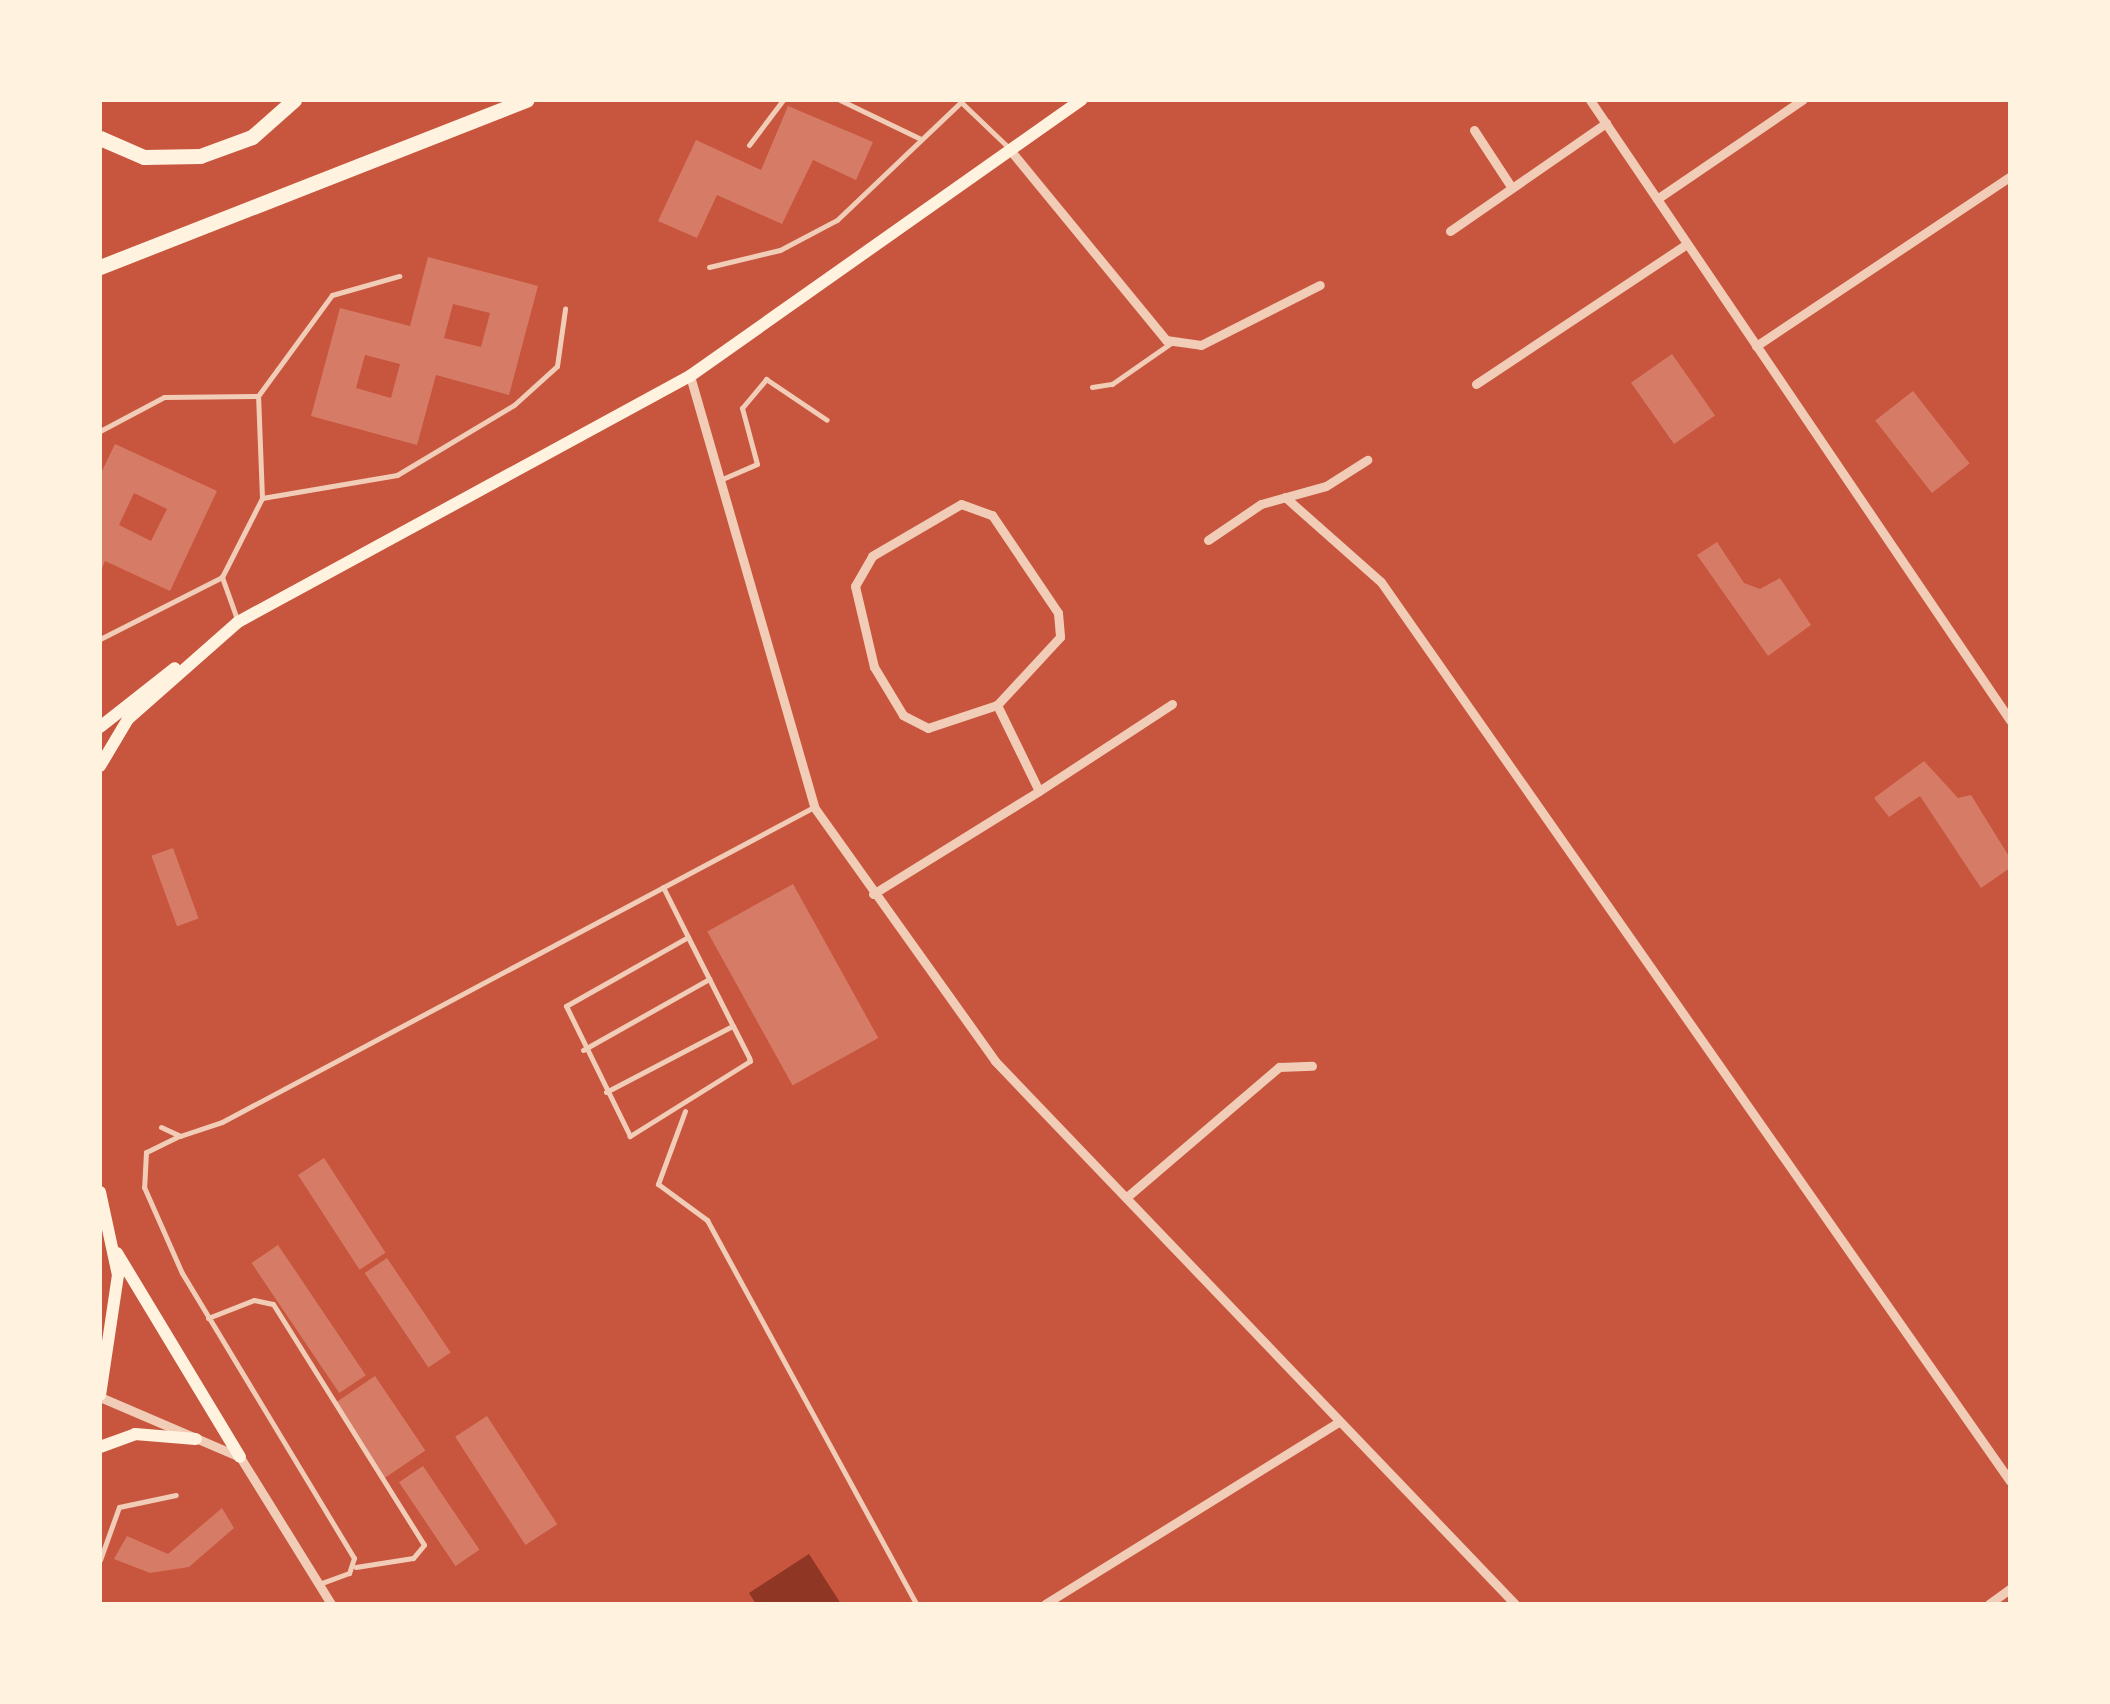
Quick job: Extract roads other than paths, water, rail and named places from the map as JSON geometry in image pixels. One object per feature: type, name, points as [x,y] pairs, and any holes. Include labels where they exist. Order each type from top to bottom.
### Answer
[{"type":"highway","points":[[100,138],[144,156],[200,156],[252,137],[294,100]]},
{"type":"highway","points":[[100,267],[526,100]]},
{"type":"main road","points":[[100,727],[238,622],[690,376],[1081,100]]},
{"type":"main road","points":[[100,766],[128,719],[182,665]]},
{"type":"main road","points":[[100,1192],[117,1253],[240,1458]]},
{"type":"main road","points":[[100,1396],[117,1253]]},
{"type":"main road","points":[[100,1446],[135,1434],[196,1439]]},
{"type":"street","points":[[1590,100],[2010,720]]},
{"type":"street","points":[[1657,199],[1802,100]]},
{"type":"street","points":[[1450,231],[1606,123]]},
{"type":"street","points":[[1474,130],[1512,188]]},
{"type":"street","points":[[1010,150],[1172,342],[1201,345],[1320,285]]},
{"type":"street","points":[[1756,346],[2009,176]]},
{"type":"street","points":[[1476,384],[1687,244]]},
{"type":"street","points":[[690,376],[814,807],[978,1041],[1514,1604]]},
{"type":"street","points":[[1208,540],[1285,497],[1326,486],[1368,460]]},
{"type":"street","points":[[1285,497],[1380,582],[2010,1481]]},
{"type":"street","points":[[961,504],[992,515],[1061,626],[1050,656],[997,705],[939,727],[914,722],[874,667],[855,600],[872,556],[961,504]]},
{"type":"street","points":[[873,894],[1172,704]]},
{"type":"street","points":[[997,705],[1040,791]]},
{"type":"street","points":[[1128,1196],[1279,1067],[1312,1066]]},
{"type":"street","points":[[100,1396],[240,1458],[331,1604]]},
{"type":"street","points":[[1045,1604],[1338,1422]]},
{"type":"street","points":[[1989,1604],[2010,1589]]},
{"type":"lane","points":[[749,146],[783,100]]},
{"type":"lane","points":[[840,100],[919,138]]},
{"type":"lane","points":[[709,267],[780,250],[837,220],[961,101],[1010,150]]},
{"type":"lane","points":[[100,639],[222,577],[262,498],[258,396],[332,295],[399,276]]},
{"type":"lane","points":[[262,498],[397,475],[514,405],[557,366],[565,310]]},
{"type":"lane","points":[[1092,387],[1172,342]]},
{"type":"lane","points":[[720,480],[757,464],[742,408],[766,380],[827,420]]},
{"type":"lane","points":[[100,430],[164,397],[258,396]]},
{"type":"lane","points":[[222,577],[238,622]]},
{"type":"lane","points":[[356,1567],[208,1318],[144,1187],[146,1152],[294,1086],[814,807]]},
{"type":"lane","points":[[663,888],[710,979],[733,1026],[749,1065],[686,1108],[630,1136],[584,1050],[566,1006],[688,937]]},
{"type":"lane","points":[[584,1050],[710,979]]},
{"type":"lane","points":[[606,1092],[733,1026]]},
{"type":"lane","points":[[686,1108],[658,1184],[707,1220],[916,1604]]},
{"type":"lane","points":[[160,1126],[180,1136]]},
{"type":"lane","points":[[208,1318],[254,1300],[273,1304],[424,1545],[413,1558],[356,1567],[318,1584]]},
{"type":"lane","points":[[100,1560],[119,1507],[176,1495]]}]
